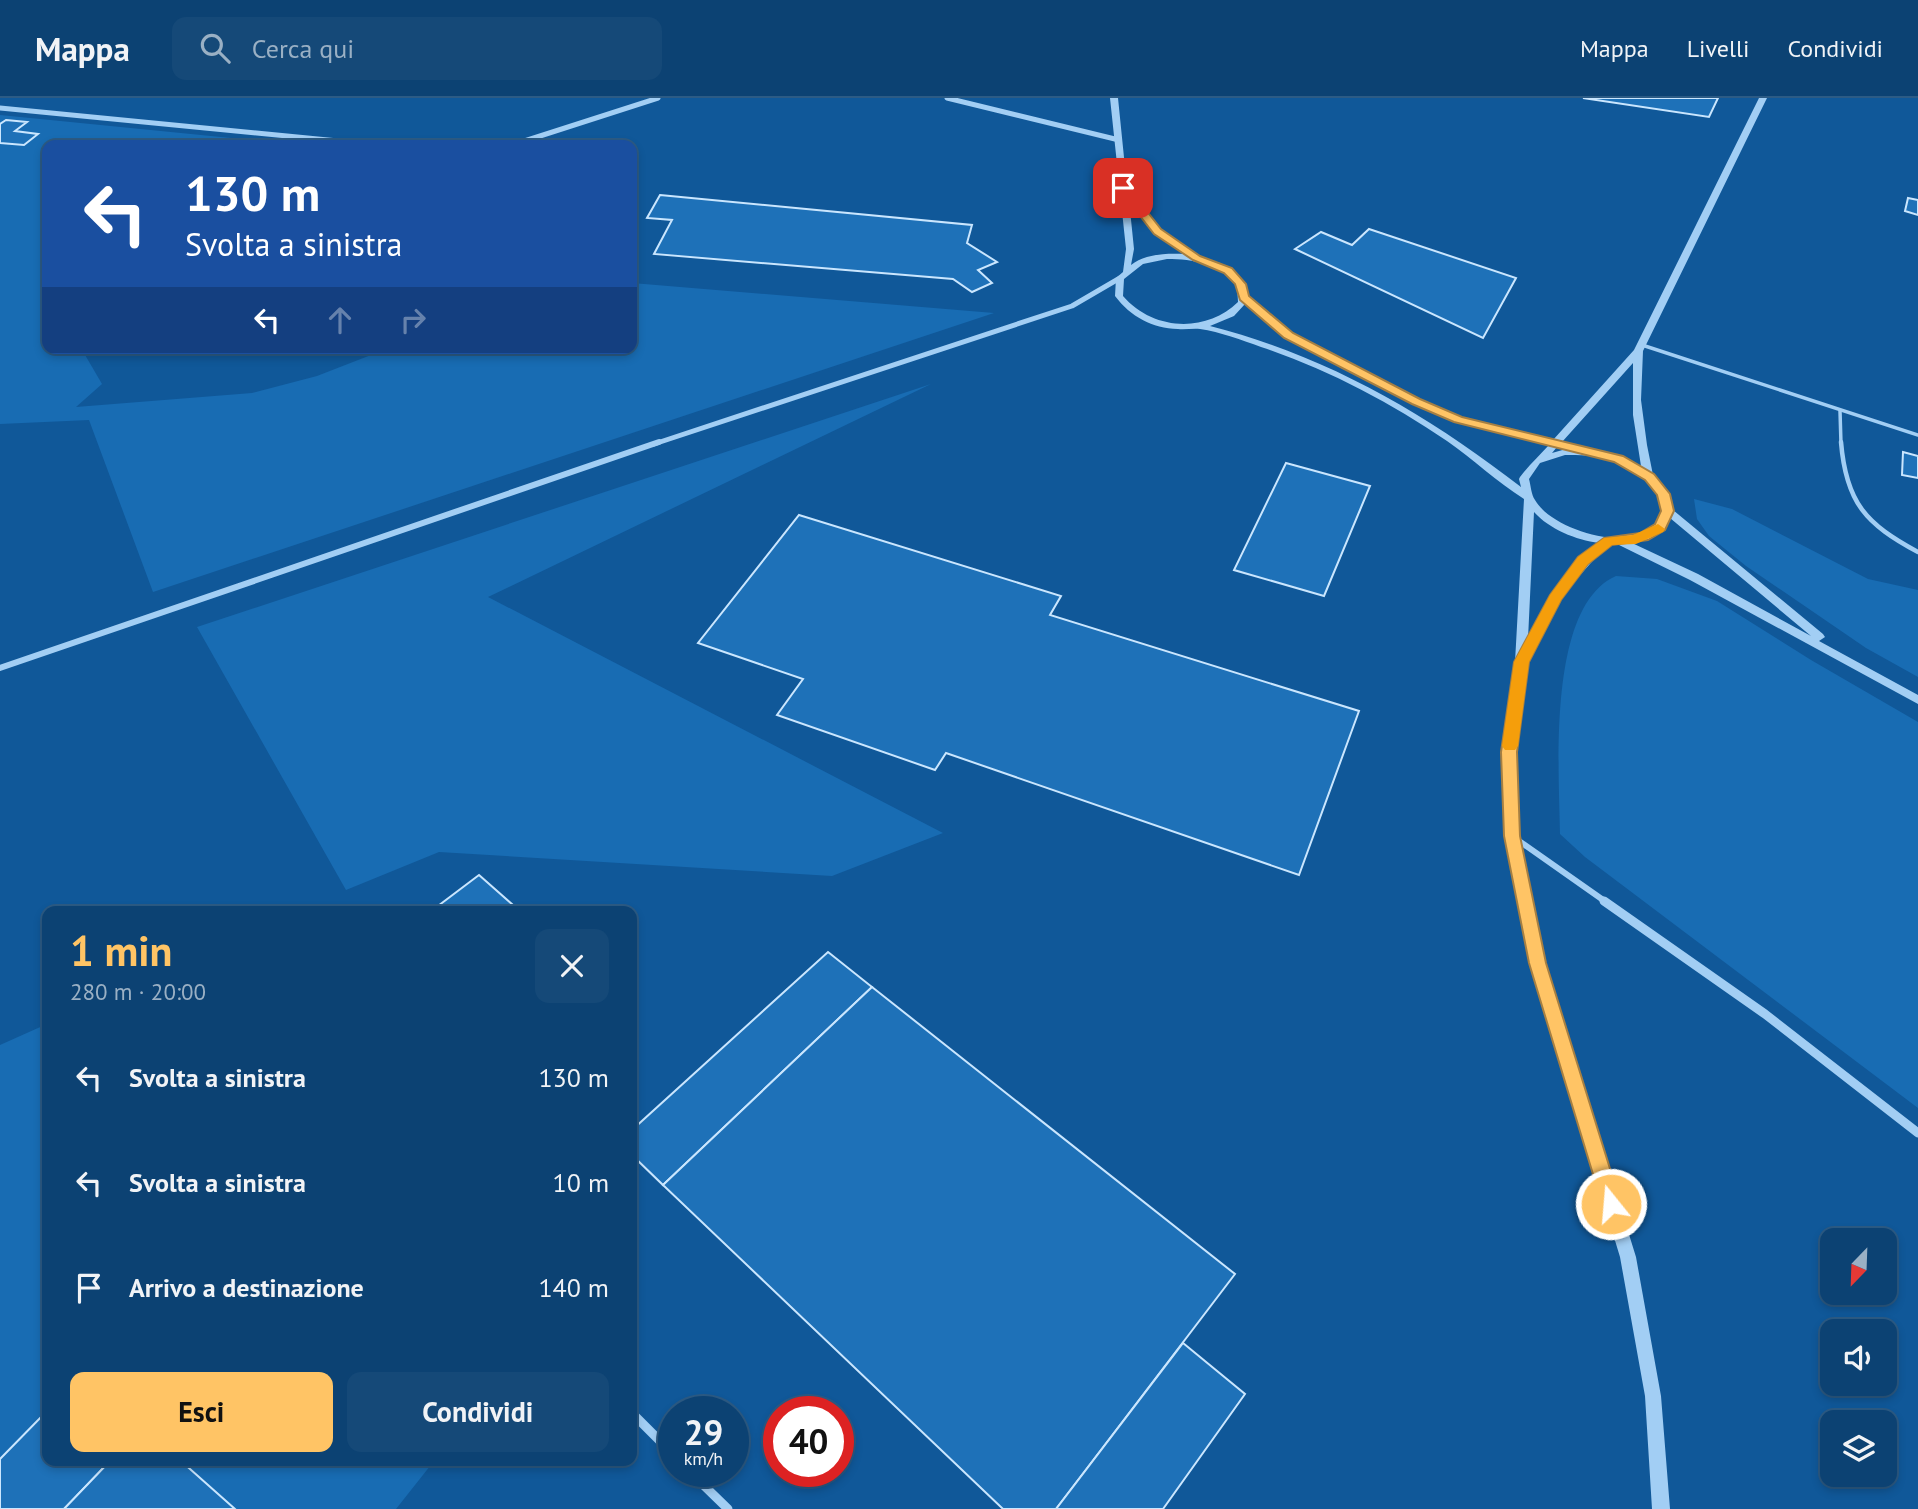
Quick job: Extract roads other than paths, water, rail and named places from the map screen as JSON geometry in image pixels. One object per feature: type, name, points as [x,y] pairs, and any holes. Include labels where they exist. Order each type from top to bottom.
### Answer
[{"type":"street","points":[[528,140],[659,98]]},
{"type":"street","points":[[947,98],[1119,140]]},
{"type":"street","points":[[1114,98],[1130,249],[1119,296],[1135,313],[1164,324],[1198,326],[1283,349],[1332,372],[1451,438],[1528,499],[1539,513],[1562,528],[1614,541],[1694,577],[1918,700]]},
{"type":"street","points":[[1661,1509],[1653,1396],[1628,1257],[1538,963],[1512,836],[1509,752],[1521,662],[1528,499],[1525,474],[1556,443],[1639,348],[1763,98]]},
{"type":"street","points":[[0,108],[328,140]]},
{"type":"street","points":[[1123,188],[1157,232],[1196,258]]},
{"type":"street","points":[[0,668],[880,367],[1072,306],[1123,274],[1157,257],[1196,258],[1219,265],[1235,277],[1244,298],[1289,335],[1416,402],[1458,420],[1600,454],[1627,463],[1649,477],[1664,494],[1668,511],[1664,522],[1650,534],[1614,541],[1583,560],[1555,598],[1521,662]]},
{"type":"street","points":[[1198,326],[1226,318],[1238,309],[1244,298]]},
{"type":"street","points":[[1639,348],[1634,397],[1637,430],[1649,477]]},
{"type":"street","points":[[1542,458],[1564,452],[1600,454]]},
{"type":"street","points":[[1668,511],[1844,658]]},
{"type":"street","points":[[1512,836],[1765,1014],[1918,1133]]},
{"type":"street","points":[[637,1418],[658,1439]]},
{"type":"street","points":[[705,1487],[728,1509]]},
{"type":"lane","points":[[1639,348],[1918,435]]},
{"type":"lane","points":[[1840,411],[1841,465],[1849,493],[1865,518],[1893,540],[1918,552]]}]
